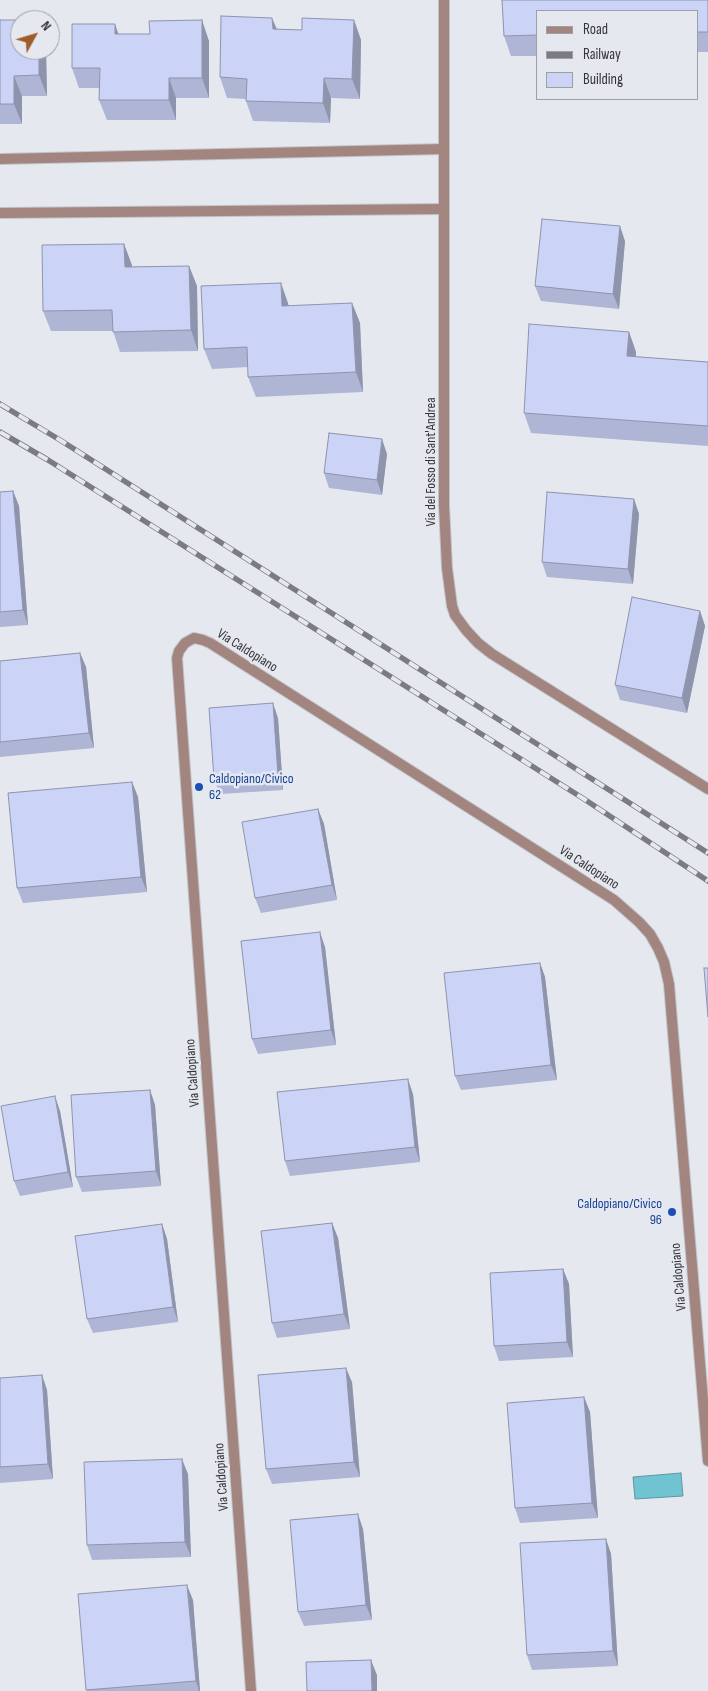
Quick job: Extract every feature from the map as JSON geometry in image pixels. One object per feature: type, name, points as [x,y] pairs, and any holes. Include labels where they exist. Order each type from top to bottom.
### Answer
[{"type":"street","name":"Via del Fosso di Sant'Andrea","points":[[444,0],[444,514],[450,597],[456,615],[466,630],[492,654],[708,789]]},
{"type":"street","points":[[0,159],[444,149]]},
{"type":"street","points":[[0,213],[444,208]]},
{"type":"street","name":"Via Caldopiano","points":[[251,1691],[177,658],[185,642],[194,638],[210,643],[614,900],[650,934],[664,962],[669,984],[708,1461]]},
{"type":"water","points":[[681,1473],[683,1496],[635,1499],[633,1477]]},
{"type":"building","points":[[502,0],[708,0],[708,32],[698,32],[698,10],[536,10],[536,35],[504,36]]},
{"type":"building","points":[[221,16],[272,18],[273,29],[302,30],[302,18],[354,20],[352,79],[324,78],[323,103],[246,101],[247,79],[220,77]]},
{"type":"building","points":[[0,20],[10,20],[10,60],[39,60],[39,75],[14,76],[14,104],[0,104]]},
{"type":"building","points":[[202,20],[202,78],[169,78],[169,100],[99,100],[100,68],[72,68],[72,24],[115,24],[115,34],[150,34],[149,21]]},
{"type":"building","points":[[542,219],[620,226],[613,294],[535,286]]},
{"type":"building","points":[[124,244],[125,267],[189,266],[191,330],[113,332],[112,310],[43,311],[42,245]]},
{"type":"building","points":[[281,283],[282,306],[352,303],[356,372],[248,377],[247,347],[204,349],[201,286]]},
{"type":"building","points":[[529,324],[629,332],[627,356],[708,362],[708,426],[524,413]]},
{"type":"building","points":[[329,433],[382,439],[377,480],[324,473]]},
{"type":"building","points":[[13,491],[23,610],[0,612],[0,492]]},
{"type":"building","points":[[547,492],[634,499],[628,569],[542,562]]},
{"type":"building","points":[[632,597],[700,611],[682,698],[615,685]]},
{"type":"building","points":[[80,653],[89,733],[0,742],[0,661]]},
{"type":"building","points":[[273,703],[278,775],[214,779],[209,708]]},
{"type":"building","points":[[132,782],[141,877],[17,888],[8,793]]},
{"type":"building","points":[[318,809],[332,885],[255,898],[242,822]]},
{"type":"building","points":[[320,932],[331,1030],[252,1039],[241,941]]},
{"type":"building","points":[[540,963],[551,1065],[455,1076],[444,973]]},
{"type":"building","points":[[704,968],[708,968],[708,1017]]},
{"type":"building","points":[[408,1079],[415,1147],[285,1161],[277,1092]]},
{"type":"building","points":[[150,1090],[156,1171],[76,1177],[71,1095]]},
{"type":"building","points":[[55,1096],[68,1172],[14,1181],[1,1106]]},
{"type":"building","points":[[332,1223],[344,1314],[272,1323],[261,1231]]},
{"type":"building","points":[[162,1224],[173,1307],[87,1319],[75,1236]]},
{"type":"building","points":[[563,1269],[567,1342],[494,1346],[490,1273]]},
{"type":"building","points":[[346,1368],[354,1462],[266,1469],[258,1375]]},
{"type":"building","points":[[42,1375],[48,1464],[0,1467],[0,1378]]},
{"type":"building","points":[[584,1397],[592,1503],[515,1508],[507,1403]]},
{"type":"building","points":[[182,1459],[185,1542],[87,1545],[84,1462]]},
{"type":"building","points":[[358,1514],[366,1605],[298,1612],[290,1520]]},
{"type":"building","points":[[606,1539],[613,1651],[527,1655],[520,1543]]},
{"type":"building","points":[[187,1585],[196,1681],[86,1690],[78,1594]]},
{"type":"building","points":[[371,1660],[372,1691],[307,1691],[306,1662]]},
{"type":"railway","points":[[0,404],[60,440],[708,853]]},
{"type":"railway","points":[[0,432],[48,460],[584,799],[708,881]]},
{"type":"place","name":"Caldopiano/Civico 62","points":[[199,787]]},
{"type":"place","name":"Caldopiano/Civico 96","points":[[672,1212]]}]
